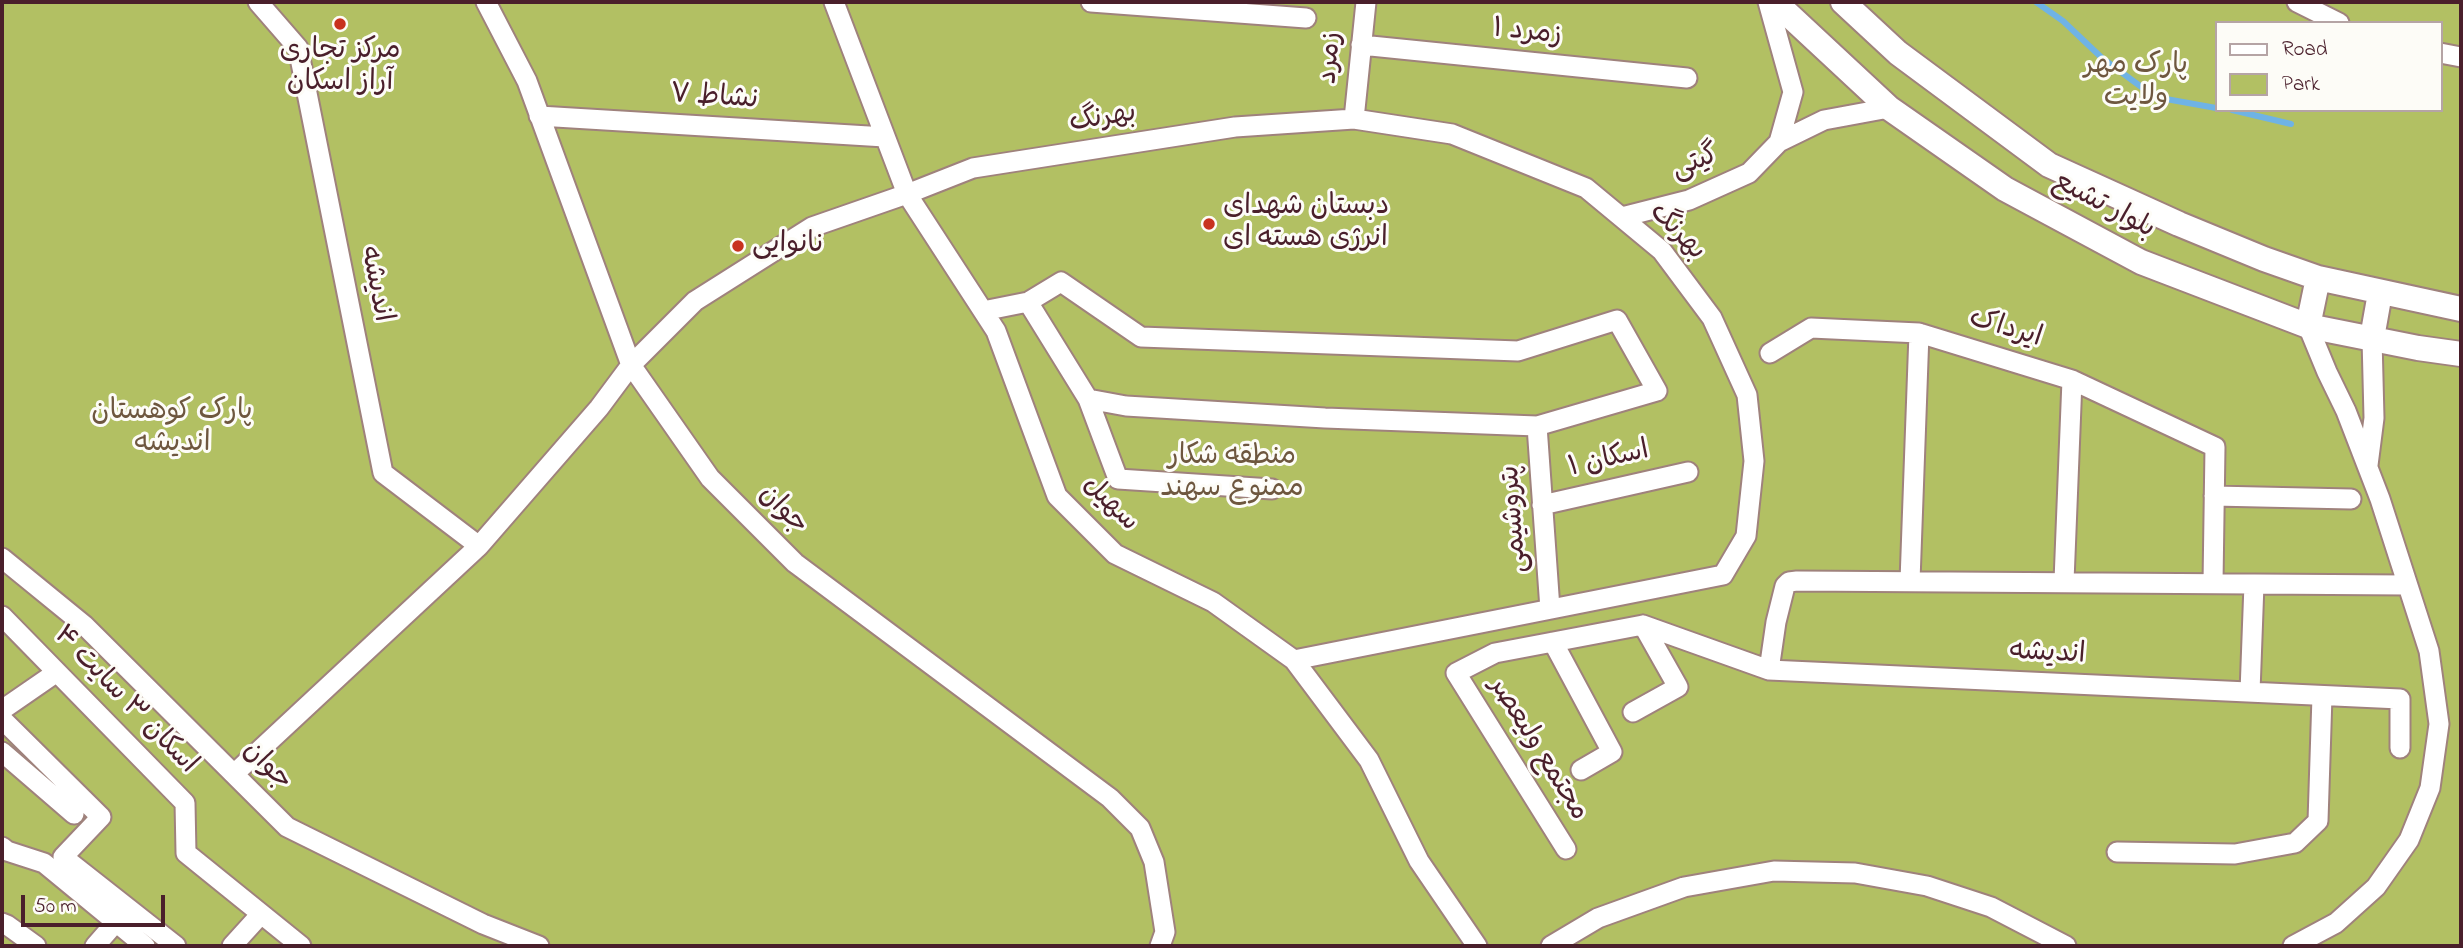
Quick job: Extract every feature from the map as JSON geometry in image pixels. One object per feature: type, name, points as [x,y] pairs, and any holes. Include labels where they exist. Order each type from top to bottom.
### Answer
[{"type":"main road","name":"بلوار تشیع","points":[[1775,2],[1889,108],[2005,189],[2141,262],[2308,326],[2461,354]]},
{"type":"main road","name":"بلوار تشیع","points":[[1843,2],[1898,53],[2049,165],[2191,229],[2318,278],[2461,309]]},
{"type":"main road","points":[[2308,326],[2318,278]]},
{"type":"main road","points":[[2372,338],[2380,293]]},
{"type":"street","name":"اندیشه","points":[[258,2],[298,48],[383,473],[479,547]]},
{"type":"street","name":"جوان","points":[[486,2],[527,81],[631,365],[710,478],[795,563],[1110,798],[1140,828],[1154,862],[1165,932],[1160,946]]},
{"type":"street","name":"سهیل","points":[[834,2],[907,194],[996,331],[1057,496],[1115,554],[1213,602],[1294,660],[1369,760],[1419,861],[1477,946]]},
{"type":"street","points":[[1091,2],[1306,18]]},
{"type":"street","name":"زمرد","points":[[1354,119],[1366,2]]},
{"type":"street","name":"گیتی","points":[[1768,2],[1793,92],[1779,142]]},
{"type":"street","points":[[2297,2],[2335,21]]},
{"type":"street","name":"زمرد ۱","points":[[1361,45],[1687,78]]},
{"type":"street","points":[[2442,53],[2461,57]]},
{"type":"street","name":"گیتی","points":[[1622,218],[1689,200],[1749,173],[1779,142],[1824,120],[1889,108]]},
{"type":"street","name":"نشاط ۷","points":[[539,116],[886,138]]},
{"type":"street","name":"بهرنگ","points":[[234,774],[479,547],[599,408],[631,365],[695,301],[812,227],[973,168],[1235,127],[1354,119],[1452,134],[1586,188],[1662,251],[1712,317],[1747,395],[1754,461],[1746,536],[1723,575],[1294,660]]},
{"type":"street","points":[[983,310],[1028,302],[1061,282],[1141,337],[1518,351],[1617,320],[1657,391],[1537,426],[1325,418],[1126,406],[1088,399]]},
{"type":"street","points":[[1028,302],[1088,399],[1118,479],[1272,489]]},
{"type":"street","points":[[2293,946],[2336,923],[2375,887],[2409,839],[2430,788],[2439,724],[2429,651],[2368,466],[2308,326]]},
{"type":"street","name":"ایرداک","points":[[1770,353],[1811,328],[1919,333],[2072,380],[2215,447],[2214,496]]},
{"type":"street","points":[[1910,581],[1919,333]]},
{"type":"street","points":[[2368,466],[2374,418],[2372,338]]},
{"type":"street","points":[[2064,581],[2072,380]]},
{"type":"street","name":"پتروشیمی","points":[[1537,426],[1550,609]]},
{"type":"street","name":"اسکان ۱","points":[[1542,505],[1688,472]]},
{"type":"street","points":[[2213,583],[2214,496],[2351,499]]},
{"type":"street","name":"جوان","points":[[2,558],[84,625],[286,827],[483,924],[538,946]]},
{"type":"street","points":[[1769,670],[1776,622],[1785,586],[1789,582],[2064,581],[2407,585]]},
{"type":"street","points":[[2250,692],[2255,584]]},
{"type":"street","name":"اسکان ۳ سایت ۴","points":[[2,616],[185,803],[186,853],[301,946]]},
{"type":"street","name":"اندیشه","points":[[1647,626],[1769,670],[2400,699],[2400,748]]},
{"type":"street","points":[[1633,712],[1678,687],[1647,626]]},
{"type":"street","name":"مجتمع ولیعصر","points":[[1566,849],[1456,673],[1495,653],[1647,626]]},
{"type":"street","points":[[1553,642],[1612,752],[1581,770]]},
{"type":"street","points":[[2,710],[57,673]]},
{"type":"street","points":[[2117,852],[2235,854],[2295,843],[2318,821],[2322,696]]},
{"type":"street","points":[[2,719],[101,817],[64,857],[176,946]]},
{"type":"street","points":[[2,752],[74,814]]},
{"type":"street","points":[[2,847],[44,863],[145,946]]},
{"type":"street","points":[[1551,946],[1598,918],[1684,887],[1774,871],[1855,873],[1927,887],[1991,907],[2066,946]]},
{"type":"street","points":[[232,946],[261,914]]},
{"type":"street","points":[[95,946],[116,922]]},
{"type":"street","points":[[2,923],[36,946]]},
{"type":"green space","name":"منطقه شکار ممنوع سهند","points":[[2,2],[2461,2],[2461,946],[2,946]]},
{"type":"waterway","points":[[2036,2],[2063,21],[2102,58],[2155,97],[2214,108]]},
{"type":"waterway","points":[[2240,112],[2291,124]]},
{"type":"place","name":"مرکز تجاری آراز اسکان","points":[[340,24]]},
{"type":"place","name":"دبستان شهدای انرژی هسته ای","points":[[1209,224]]},
{"type":"place","name":"نانوایی","points":[[738,246]]},
{"type":"park label","name":"پارک مهر ولایت","points":[[2136,83]]},
{"type":"park label","name":"پارک کوهستان اندیشه","points":[[172,429]]}]
